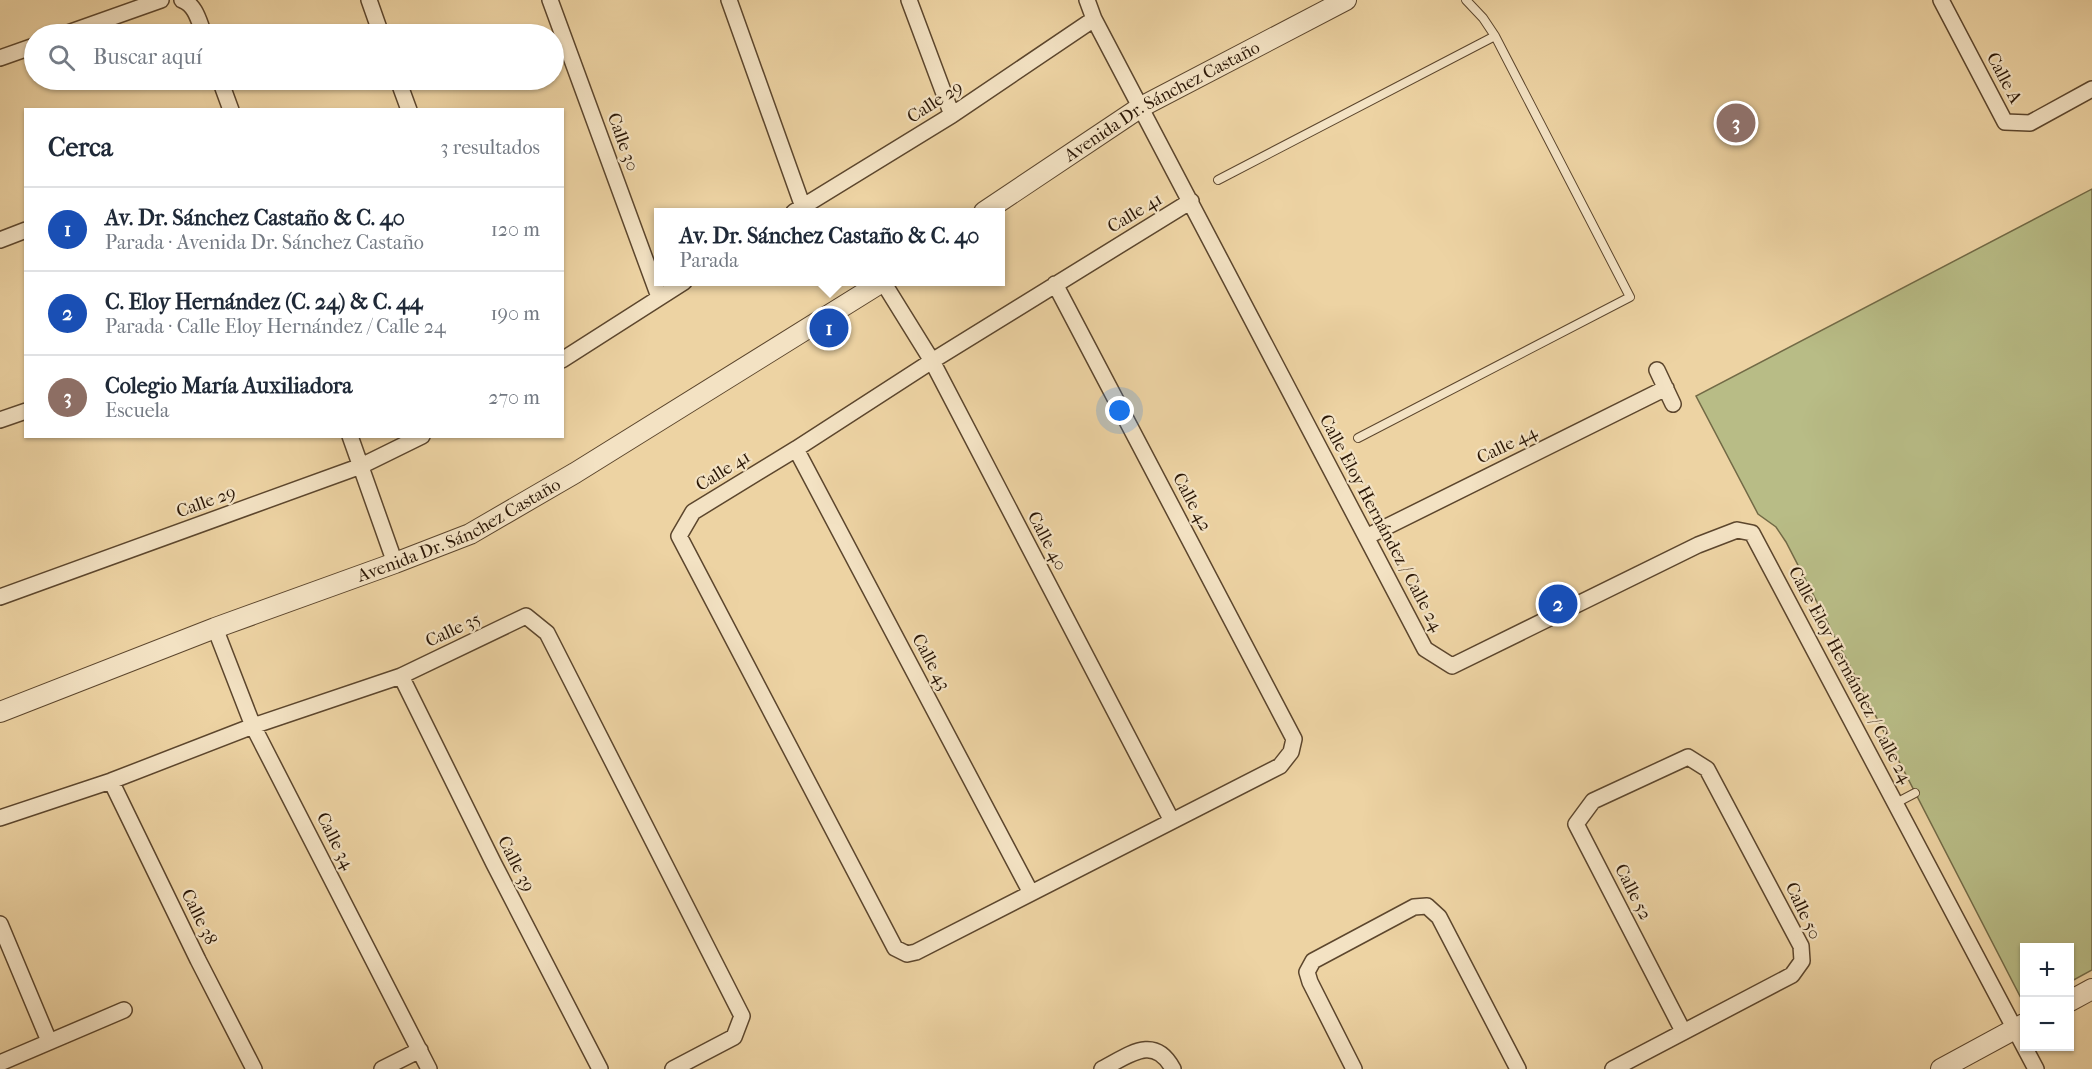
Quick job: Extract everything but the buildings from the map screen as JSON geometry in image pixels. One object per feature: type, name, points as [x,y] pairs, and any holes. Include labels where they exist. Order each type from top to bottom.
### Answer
[{"type":"street","points":[[93,24],[161,0]]},
{"type":"street","points":[[182,0],[187,2],[195,12],[200,24]]},
{"type":"street","points":[[369,0],[377,24]]},
{"type":"street","name":"Calle 30","points":[[550,0],[559,24]]},
{"type":"street","points":[[729,0],[797,208]]},
{"type":"street","points":[[909,0],[952,115]]},
{"type":"street","name":"Calle Eloy Hernández / Calle 24","points":[[1087,0],[1094,19],[1425,649],[1452,666],[1698,545],[1737,530],[1752,533],[1896,803],[2020,1026]]},
{"type":"street","name":"Avenida Dr. Sánchez Castaño","points":[[991,208],[1141,107],[1346,0]]},
{"type":"street","name":"Calle A","points":[[1941,0],[2005,122],[2030,123],[2092,89]]},
{"type":"street","name":"Calle 29","points":[[801,208],[952,115],[1094,19]]},
{"type":"street","name":"Calle 30","points":[[564,38],[654,283]]},
{"type":"street","points":[[0,58],[24,50]]},
{"type":"street","points":[[224,90],[230,108]]},
{"type":"street","points":[[402,90],[408,108]]},
{"type":"street","name":"Calle 41","points":[[1031,893],[916,952],[907,954],[895,948],[679,536],[693,512],[1191,201]]},
{"type":"street","points":[[0,240],[24,231]]},
{"type":"street","name":"Calle 42","points":[[1055,284],[1294,739],[1291,752],[1280,766],[1172,821]]},
{"type":"street","name":"Calle 30","points":[[655,286],[659,297]]},
{"type":"street","points":[[564,359],[677,286]]},
{"type":"street","name":"Avenida Dr. Sánchez Castaño","points":[[0,712],[215,627],[470,534],[574,473],[877,286]]},
{"type":"street","name":"Calle 40","points":[[885,286],[932,361],[1172,821]]},
{"type":"street","points":[[1658,370],[1673,404]]},
{"type":"street","name":"Calle 44","points":[[1366,537],[1666,388]]},
{"type":"street","points":[[0,420],[24,412]]},
{"type":"street","points":[[351,438],[395,563]]},
{"type":"street","name":"Calle 29","points":[[0,597],[361,466],[418,438]]},
{"type":"street","name":"Calle 43","points":[[796,449],[1031,893]]},
{"type":"street","name":"Calle 35","points":[[0,818],[111,781],[254,726],[401,676],[526,616],[547,633],[742,1017],[734,1037],[673,1069]]},
{"type":"street","name":"Calle 34","points":[[215,627],[254,726],[429,1069]]},
{"type":"street","name":"Calle 39","points":[[401,676],[499,874],[600,1069]]},
{"type":"street","name":"Calle 50","points":[[1613,1069],[1792,975],[1802,961],[1801,946],[1707,770],[1688,757],[1622,788]]},
{"type":"street","name":"Calle 38","points":[[111,781],[254,1069]]},
{"type":"street","name":"Calle 52","points":[[1622,788],[1593,801],[1576,824],[1683,1031]]},
{"type":"street","points":[[1031,893],[1172,821]]},
{"type":"street","points":[[1354,1069],[1307,972],[1312,961],[1414,907],[1426,906],[1439,918],[1518,1069]]},
{"type":"street","points":[[0,924],[50,1041]]},
{"type":"street","points":[[2074,998],[2092,989]]},
{"type":"street","points":[[0,1063],[124,1010]]},
{"type":"street","points":[[1941,1069],[2020,1026]]},
{"type":"street","points":[[1102,1069],[1142,1049],[1154,1049],[1169,1062],[1173,1069]]},
{"type":"street","points":[[382,1069],[420,1050]]},
{"type":"street","name":"Calle Eloy Hernández / Calle 24","points":[[2029,1051],[2036,1069]]},
{"type":"lane","points":[[1358,438],[1630,297],[1495,36],[1483,18],[1466,0]]},
{"type":"lane","points":[[1218,180],[1495,36]]},
{"type":"lane","points":[[1896,803],[1915,793]]},
{"type":"green space","points":[[2092,189],[2092,970],[2074,980],[2074,943],[2020,943],[2020,996],[1786,542],[1776,527],[1758,514],[1696,396]]},
{"type":"place","name":"Colegio María Auxiliadora","points":[[1736,123]]},
{"type":"place","name":"Av. Dr. Sánchez Castaño & C. 40","points":[[829,328]]},
{"type":"place","name":"C. Eloy Hernández (C. 24) & C. 44","points":[[1558,604]]}]
